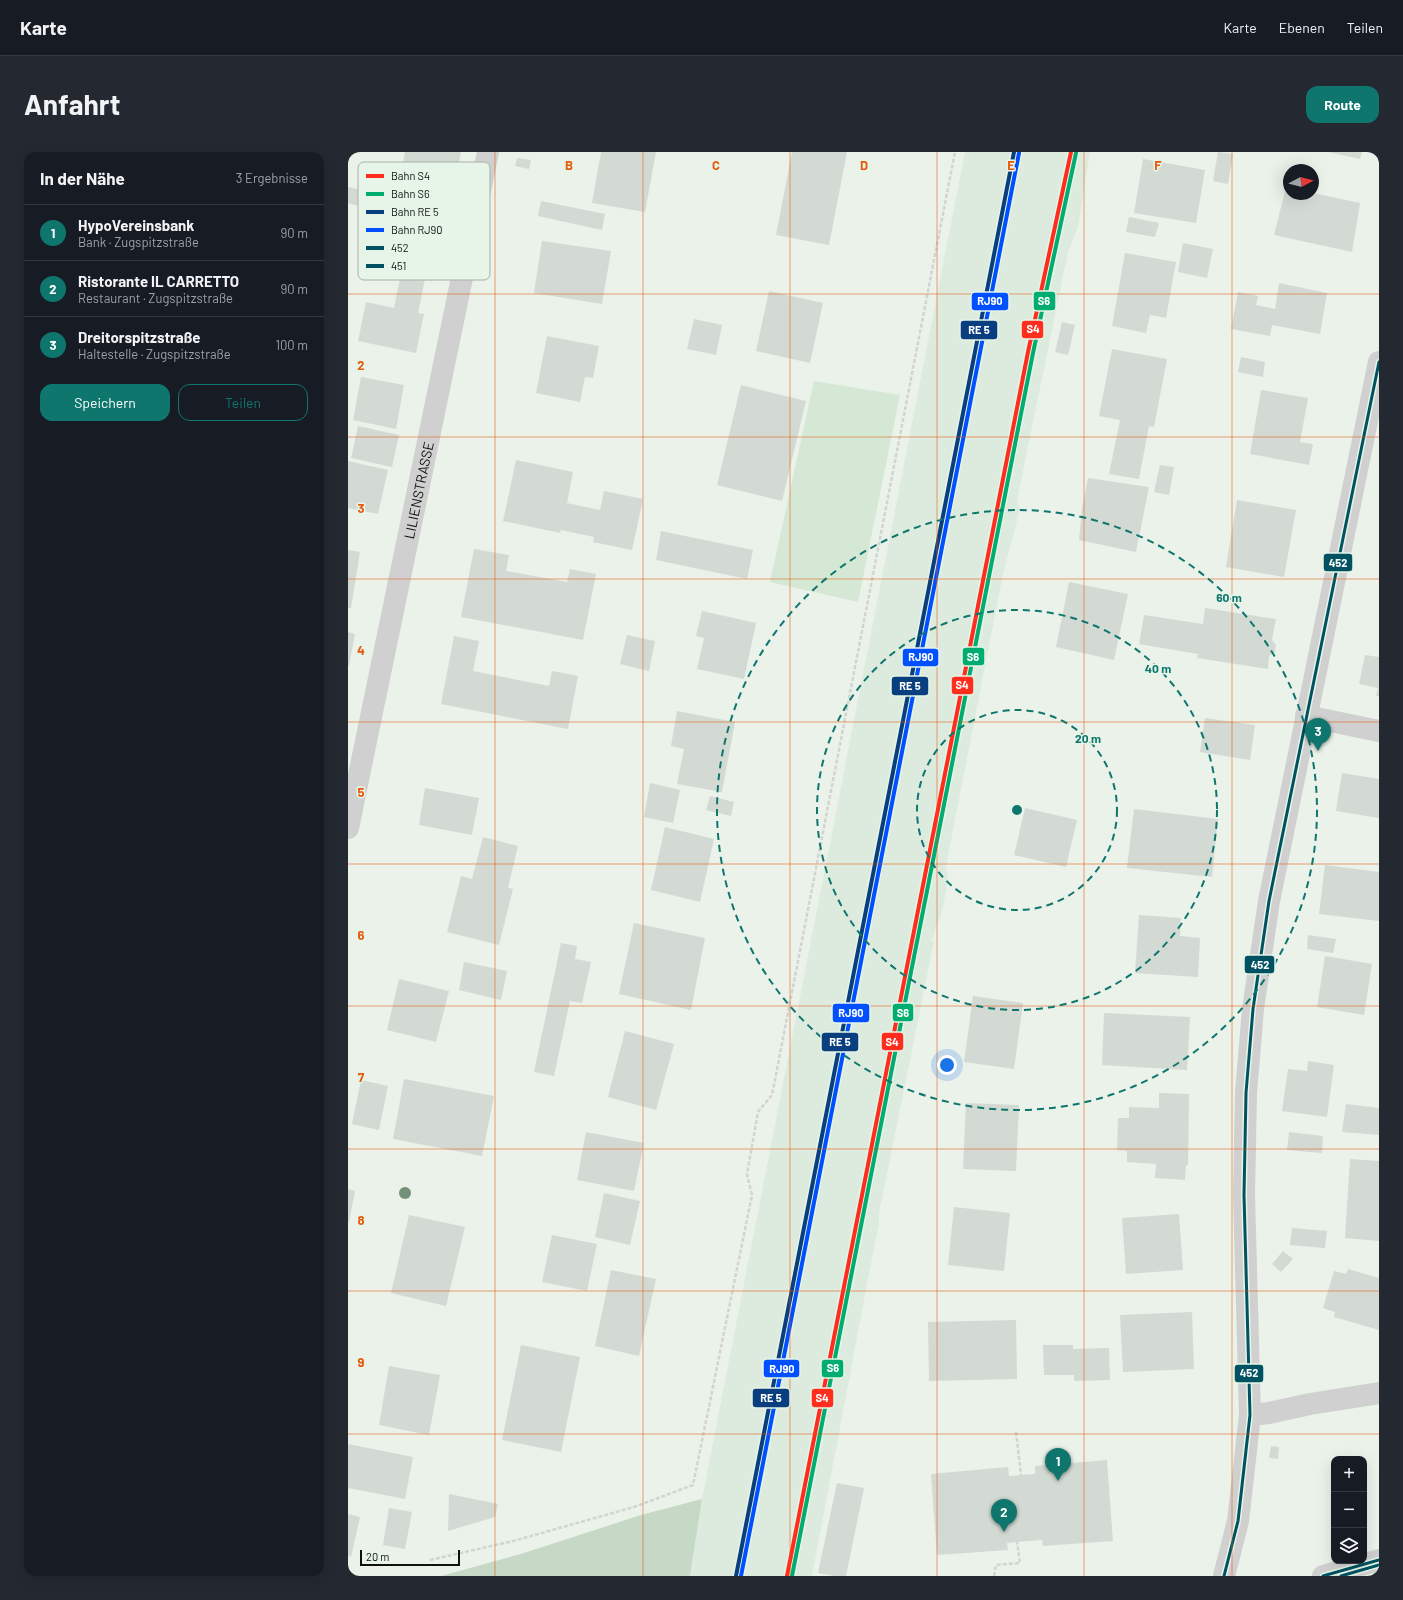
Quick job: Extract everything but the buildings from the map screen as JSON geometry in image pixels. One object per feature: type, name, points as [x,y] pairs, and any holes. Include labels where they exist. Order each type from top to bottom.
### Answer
[{"type":"street","name":"LILIENSTRASSE","points":[[486,162],[488,152]]},
{"type":"street","name":"LILIENSTRASSE","points":[[348,828],[461,280]]},
{"type":"street","points":[[1224,1576],[1238,1521],[1250,1415],[1244,1194],[1246,1093],[1253,1009],[1266,918],[1379,362]]},
{"type":"street","points":[[1306,716],[1379,731]]},
{"type":"street","points":[[1250,1415],[1270,1413],[1310,1404],[1379,1393]]},
{"type":"street","points":[[1323,1576],[1379,1560]]},
{"type":"path","points":[[430,1560],[513,1541],[634,1507],[694,1485],[752,1194],[747,1174],[758,1112],[772,1095],[954,152]]},
{"type":"path","points":[[1016,1432],[1020,1475]]},
{"type":"path","points":[[994,1576],[996,1565],[1020,1563],[1017,1542]]},
{"type":"shaded area","points":[[965,152],[1090,152],[1078,227],[1068,252],[1017,500],[1020,509],[1003,574],[946,866],[948,880],[942,912],[931,941],[934,941],[879,1213],[879,1224],[812,1576],[690,1576],[702,1499]]},
{"type":"shaded area","points":[[814,381],[900,395],[858,602],[770,582]]},
{"type":"shaded area","points":[[702,1499],[690,1576],[441,1576],[524,1553],[641,1515]]},
{"type":"rail line","name":"S4","points":[[787,1576],[1028,352],[1071,152]]},
{"type":"rail line","name":"RJ90","points":[[741,1576],[1019,153]]},
{"type":"rail line","name":"S6","points":[[792,1576],[1033,353],[1076,153]]},
{"type":"transit line","points":[[736,1576],[1014,152]]},
{"type":"transit line","name":"452","points":[[1224,1576],[1238,1521],[1250,1415],[1244,1195],[1246,1093],[1253,1009],[1269,901],[1379,362]]},
{"type":"transit line","name":"452","points":[[1323,1576],[1379,1560]]},
{"type":"transit line","name":"451","points":[[1341,1576],[1379,1565]]},
{"type":"place","name":"Dreitorspitzstraße","points":[[1318,751]]},
{"type":"place","name":"HypoVereinsbank","points":[[1058,1481]]},
{"type":"place","name":"Ristorante IL CARRETTO","points":[[1004,1532]]}]
